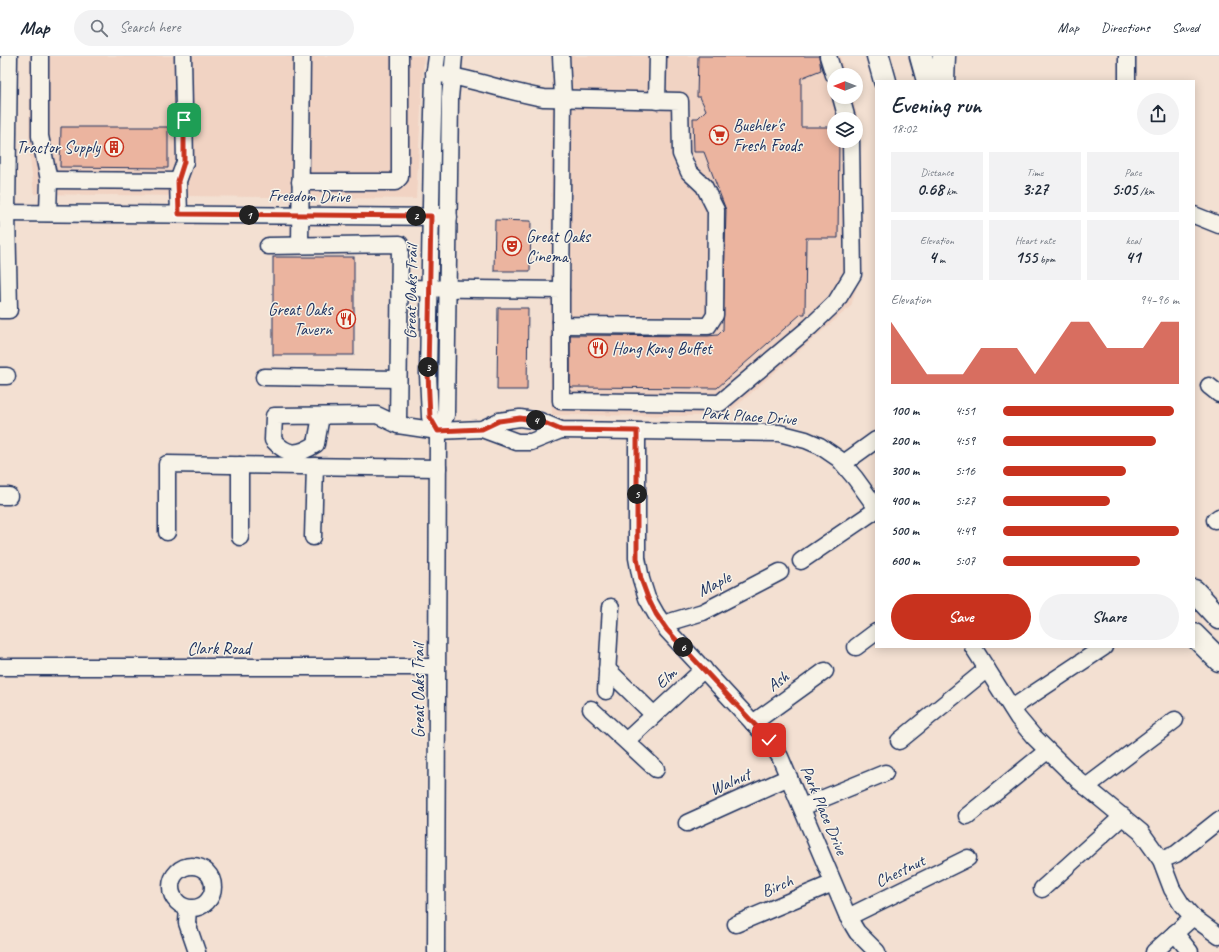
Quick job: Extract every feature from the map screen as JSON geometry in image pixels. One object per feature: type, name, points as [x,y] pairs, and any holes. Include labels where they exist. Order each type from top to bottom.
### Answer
[{"type":"highway","points":[[878,56],[885,80]]},
{"type":"highway","points":[[921,56],[928,80]]},
{"type":"highway","points":[[943,80],[944,56]]},
{"type":"highway","points":[[1195,592],[1219,618]]},
{"type":"highway","points":[[1195,636],[1219,660]]},
{"type":"street","points":[[0,310],[9,310],[3,213],[4,83],[8,56]]},
{"type":"street","points":[[40,56],[40,136],[49,180],[48,213]]},
{"type":"street","points":[[179,214],[178,181],[184,162],[183,56]]},
{"type":"street","points":[[300,245],[302,56]]},
{"type":"street","points":[[300,182],[395,182],[400,177],[400,56]]},
{"type":"street","name":"Great Oaks Trail","points":[[437,56],[434,73],[428,374],[430,417],[438,431]]},
{"type":"street","name":"Great Oaks Trail","points":[[436,952],[438,431],[446,415],[452,75],[454,56]]},
{"type":"street","points":[[562,56],[563,98],[560,290],[561,401],[720,403],[820,317],[836,302],[853,274],[850,148]]},
{"type":"street","points":[[657,101],[658,56]]},
{"type":"street","points":[[828,56],[832,68]]},
{"type":"street","points":[[1127,56],[1127,80]]},
{"type":"street","points":[[434,73],[452,75],[473,80],[525,95],[563,98],[680,101],[681,154],[689,172],[704,186],[716,210],[715,315],[708,326],[566,325],[561,321]]},
{"type":"street","points":[[49,180],[178,181]]},
{"type":"street","name":"Freedom Drive","points":[[3,213],[449,216]]},
{"type":"street","points":[[1195,215],[1219,225]]},
{"type":"street","points":[[268,246],[400,244],[398,425]]},
{"type":"street","points":[[400,288],[560,290]]},
{"type":"street","points":[[264,377],[398,379]]},
{"type":"street","name":"Park Place Drive","points":[[321,416],[377,415],[398,425],[438,431],[482,429],[499,421],[520,418],[540,421],[561,430],[779,433],[796,436],[820,446],[844,464],[875,508]]},
{"type":"street","name":"Park Place Drive","points":[[482,429],[517,442],[531,442],[561,430]]},
{"type":"street","name":"Park Place Drive","points":[[637,431],[637,558],[641,579],[648,598],[663,624],[753,723],[776,751],[789,777],[848,917],[857,932],[877,952]]},
{"type":"street","points":[[844,464],[875,441]]},
{"type":"street","points":[[167,532],[167,464],[438,468]]},
{"type":"street","points":[[240,465],[240,537]]},
{"type":"street","points":[[313,537],[315,466]]},
{"type":"street","points":[[801,561],[875,510]]},
{"type":"street","name":"Maple","points":[[663,624],[703,612],[780,572]]},
{"type":"street","points":[[606,691],[611,607]]},
{"type":"street","points":[[856,647],[875,633]]},
{"type":"street","points":[[973,648],[1018,718],[1047,751],[1086,787],[1141,832],[1161,860],[1172,889],[1182,905],[1193,917],[1219,936]]},
{"type":"street","points":[[1012,708],[1102,648]]},
{"type":"street","name":"Clark Road","points":[[0,667],[437,667]]},
{"type":"street","name":"Elm","points":[[607,669],[654,715]]},
{"type":"street","name":"Elm","points":[[627,740],[704,669]]},
{"type":"street","points":[[899,741],[987,669]]},
{"type":"street","name":"Ash","points":[[753,723],[825,671]]},
{"type":"street","points":[[591,709],[627,740],[656,769]]},
{"type":"street","points":[[1086,787],[1175,720]]},
{"type":"street","points":[[967,816],[1047,751]]},
{"type":"street","points":[[802,807],[885,773]]},
{"type":"street","name":"Walnut","points":[[687,823],[789,777]]},
{"type":"street","points":[[1042,889],[1123,816]]},
{"type":"street","points":[[1161,860],[1176,854],[1219,820]]},
{"type":"street","name":"Chestnut","points":[[848,917],[968,858]]},
{"type":"street","name":"Birch","points":[[736,924],[833,883]]},
{"type":"street","points":[[188,908],[187,923],[197,952]]},
{"type":"street","points":[[1154,952],[1193,917]]},
{"type":"street","points":[[1175,933],[1190,952]]},
{"type":"shaded area","points":[[30,56],[424,56],[416,199],[34,194],[29,148]]},
{"type":"shaded area","points":[[552,56],[840,56],[844,68],[827,68],[827,104],[854,104],[856,112],[827,112],[827,148],[858,148],[860,275],[851,306],[725,416],[552,415],[550,370]]},
{"type":"building","points":[[698,56],[819,56],[821,70],[801,78],[801,127],[827,127],[827,148],[839,148],[838,238],[806,238],[805,314],[801,314],[717,388],[570,387],[570,335],[708,336],[718,335],[723,330],[726,210],[704,152],[694,152],[693,118],[698,118],[706,110],[700,97],[697,97]]},
{"type":"building","name":"Tractor Supply","points":[[61,127],[168,127],[168,168],[60,167]]},
{"type":"building","name":"Great Oaks Cinema","points":[[495,220],[531,221],[530,271],[494,271]]},
{"type":"building","points":[[273,257],[354,257],[354,355],[273,355]]},
{"type":"building","points":[[498,308],[528,308],[527,390],[497,390]]},
{"type":"place","name":"Buehler's Fresh Foods","points":[[719,135]]},
{"type":"place","name":"Tractor Supply","points":[[114,147]]},
{"type":"place","name":"Great Oaks Cinema","points":[[512,246]]},
{"type":"place","name":"Great Oaks Tavern","points":[[346,319]]},
{"type":"place","name":"Hong Kong Buffet","points":[[598,348]]},
{"type":"route","points":[[184,120],[184,162],[178,181],[179,214],[431,216],[428,374],[430,417],[438,431],[482,429],[499,421],[520,418],[540,421],[561,430],[637,431],[637,558],[641,579],[648,598],[656,614],[667,630],[769,740]]}]
